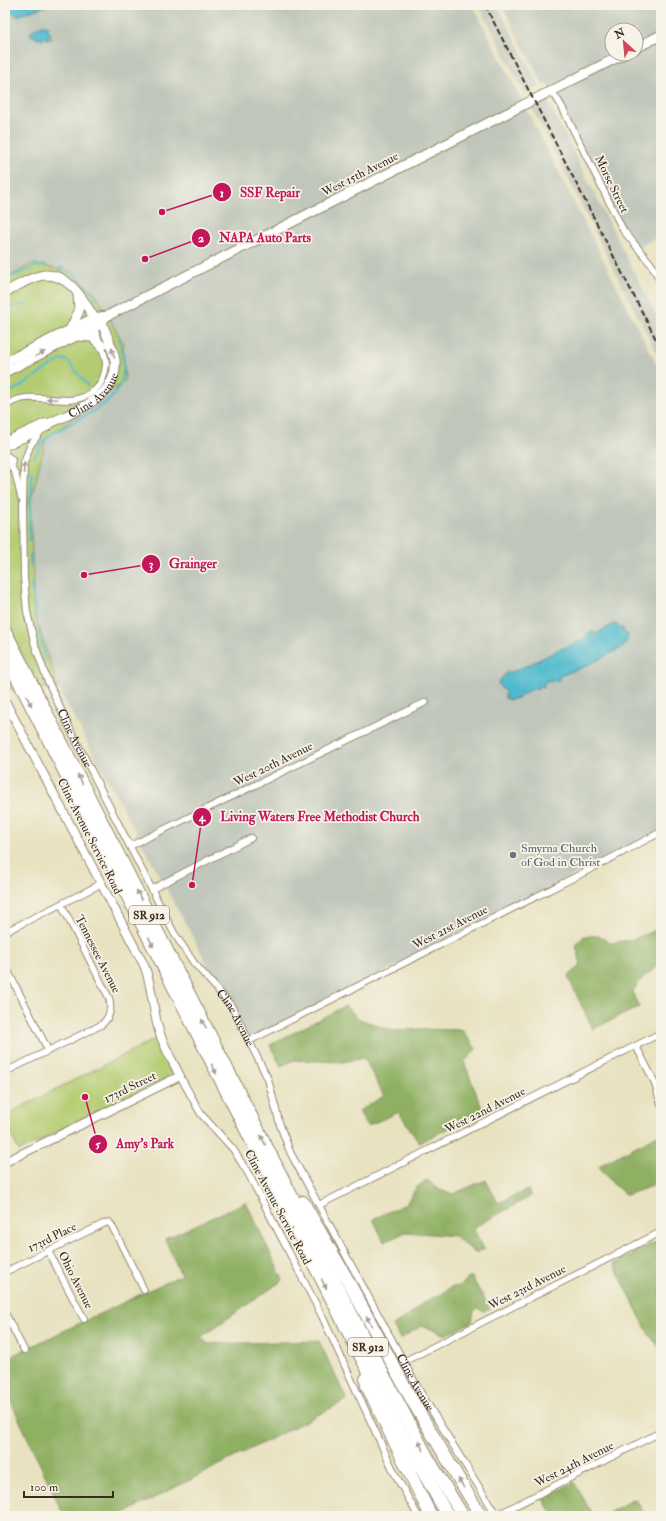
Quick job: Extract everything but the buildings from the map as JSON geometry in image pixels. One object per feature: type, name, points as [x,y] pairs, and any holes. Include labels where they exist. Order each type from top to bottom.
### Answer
[{"type":"highway","points":[[5,444],[46,425]]},
{"type":"highway","points":[[5,627],[18,656]]},
{"type":"highway","name":"Cline Avenue","points":[[5,631],[358,1327],[429,1460],[463,1516]]},
{"type":"highway","name":"Cline Avenue","points":[[5,654],[362,1359],[405,1440],[448,1516]]},
{"type":"highway","points":[[5,662],[22,687]]},
{"type":"highway","points":[[280,1174],[299,1195],[346,1277],[413,1402],[482,1516]]},
{"type":"highway","points":[[362,1359],[368,1386],[431,1516]]},
{"type":"main road","points":[[644,44],[661,35]]},
{"type":"main road","name":"West 15th Avenue","points":[[5,362],[99,321],[608,62]]},
{"type":"main road","points":[[5,292],[31,279],[46,275],[63,280],[78,292],[99,321]]},
{"type":"main road","points":[[78,292],[79,311],[73,333],[92,337],[102,346]]},
{"type":"main road","name":"Cline Avenue","points":[[46,425],[100,398],[107,389],[113,374],[115,360],[99,321]]},
{"type":"main road","name":"West 15th Avenue","points":[[5,372],[73,333]]},
{"type":"street","name":"Morse Street","points":[[552,91],[623,230],[651,264],[661,282]]},
{"type":"street","name":"Cline Avenue","points":[[5,407],[20,399],[70,401],[80,399],[89,395],[98,388],[104,376],[106,364],[99,321]]},
{"type":"street","name":"Cline Avenue","points":[[46,425],[30,446],[24,463],[23,507],[24,578],[28,612],[39,658],[46,677],[68,725],[171,927],[199,969],[227,1000],[249,1041],[268,1079],[280,1125],[288,1147],[403,1362],[451,1443],[497,1516]]},
{"type":"street","name":"Cline Avenue","points":[[6,457],[16,476],[23,507]]},
{"type":"street","name":"Cline Avenue Service Road","points":[[5,701],[149,977],[159,1031],[180,1076],[201,1114],[228,1144],[249,1175],[322,1316],[395,1474],[418,1516]]},
{"type":"street","name":"West 20th Avenue","points":[[130,846],[426,702]]},
{"type":"street","name":"West 21st Avenue","points":[[249,1041],[587,871],[661,832]]},
{"type":"street","points":[[152,889],[251,838]]},
{"type":"street","points":[[5,932],[101,884]]},
{"type":"street","name":"Tennessee Avenue","points":[[48,1050],[105,1022],[109,1014],[110,1003],[109,998],[61,904]]},
{"type":"street","points":[[5,965],[48,1050],[5,1072]]},
{"type":"street","name":"West 22nd Avenue","points":[[319,1205],[661,1033]]},
{"type":"street","points":[[636,1046],[654,1081],[661,1104]]},
{"type":"street","name":"173rd Street","points":[[5,1162],[180,1076]]},
{"type":"street","name":"173rd Place","points":[[5,1272],[108,1222],[112,1226],[144,1290]]},
{"type":"street","name":"West 23rd Avenue","points":[[403,1362],[661,1232]]},
{"type":"street","name":"Ohio Avenue","points":[[48,1251],[84,1319]]},
{"type":"street","points":[[5,1313],[24,1350]]},
{"type":"street","name":"West 24th Avenue","points":[[497,1516],[661,1432]]},
{"type":"shaded area","points":[[5,5],[473,5],[661,373],[661,830],[249,1041],[58,688],[34,612],[30,504],[46,438],[125,381],[32,264],[5,279]]},
{"type":"shaded area","points":[[479,5],[497,5],[540,87],[525,94]]},
{"type":"shaded area","points":[[502,5],[661,5],[661,235],[632,250],[547,84],[543,85]]},
{"type":"shaded area","points":[[547,100],[661,325],[661,362],[532,108]]},
{"type":"green space","points":[[32,264],[72,272],[96,294],[123,343],[125,381],[46,438],[30,504],[34,612],[58,688],[5,689],[5,279]]},
{"type":"green space","points":[[661,928],[661,964],[643,977],[632,992],[639,1007],[593,1029],[568,977],[581,965],[576,945],[584,936],[599,936],[610,943],[631,940]]},
{"type":"green space","points":[[345,1006],[359,1019],[394,1031],[421,1029],[462,1030],[476,1049],[464,1062],[483,1111],[419,1143],[399,1112],[367,1126],[359,1111],[384,1096],[364,1058],[343,1062],[294,1060],[281,1066],[270,1045]]},
{"type":"green space","points":[[157,1038],[171,1067],[171,1073],[168,1077],[19,1151],[5,1123],[5,1115]]},
{"type":"green space","points":[[661,1133],[661,1183],[626,1195],[612,1183],[599,1166]]},
{"type":"green space","points":[[427,1180],[439,1190],[453,1194],[486,1180],[498,1203],[528,1190],[531,1196],[473,1228],[484,1249],[475,1253],[455,1236],[406,1232],[384,1242],[373,1219],[406,1204],[417,1187]]},
{"type":"green space","points":[[246,1202],[283,1280],[201,1337],[208,1344],[319,1341],[347,1400],[119,1516],[64,1516],[5,1389],[5,1359],[181,1275],[165,1239]]},
{"type":"green space","points":[[661,1239],[661,1349],[649,1335],[614,1264]]},
{"type":"green space","points":[[471,1276],[490,1309],[484,1312],[478,1308],[474,1311],[472,1322],[445,1335],[421,1326],[400,1339],[393,1326],[415,1311],[422,1303],[451,1287],[460,1286]]},
{"type":"green space","points":[[574,1482],[593,1516],[553,1516],[543,1499]]},
{"type":"green space","points":[[632,1500],[637,1501],[645,1516],[603,1516]]},
{"type":"water","points":[[5,5],[48,5],[17,16],[5,8]]},
{"type":"water","points":[[43,25],[48,26],[49,33],[51,34],[48,37],[52,38],[48,40],[45,37],[43,40],[30,34],[34,29]]},
{"type":"water","points":[[614,624],[624,629],[623,631],[628,635],[626,643],[623,647],[586,666],[560,676],[558,681],[546,681],[544,688],[541,685],[539,688],[528,691],[519,698],[508,700],[505,698],[505,691],[498,683],[506,673],[515,671],[557,650],[588,637],[587,634],[592,631],[594,632],[593,635]]},
{"type":"waterway","points":[[11,277],[35,267],[45,265]]},
{"type":"waterway","points":[[60,267],[74,274],[96,299]]},
{"type":"waterway","points":[[5,309],[27,304]]},
{"type":"waterway","points":[[34,457],[43,442],[49,436],[94,411],[107,402],[116,391],[122,378],[123,361],[119,339]]},
{"type":"waterway","points":[[5,394],[21,386],[63,359],[68,361],[88,386]]},
{"type":"waterway","points":[[29,541],[32,471]]},
{"type":"waterway","points":[[30,554],[30,564]]},
{"type":"waterway","points":[[31,583],[36,617]]},
{"type":"waterway","points":[[38,629],[46,661]]},
{"type":"railway","points":[[485,5],[661,349]]},
{"type":"place","name":"SSF Repair","points":[[162,212]]},
{"type":"place","name":"NAPA Auto Parts","points":[[145,259]]},
{"type":"place","name":"Grainger","points":[[84,575]]},
{"type":"place","name":"Smyrna Church of God in Christ","points":[[513,855]]},
{"type":"place","name":"Living Waters Free Methodist Church","points":[[192,885]]},
{"type":"place","name":"Amy's Park","points":[[85,1097]]}]
